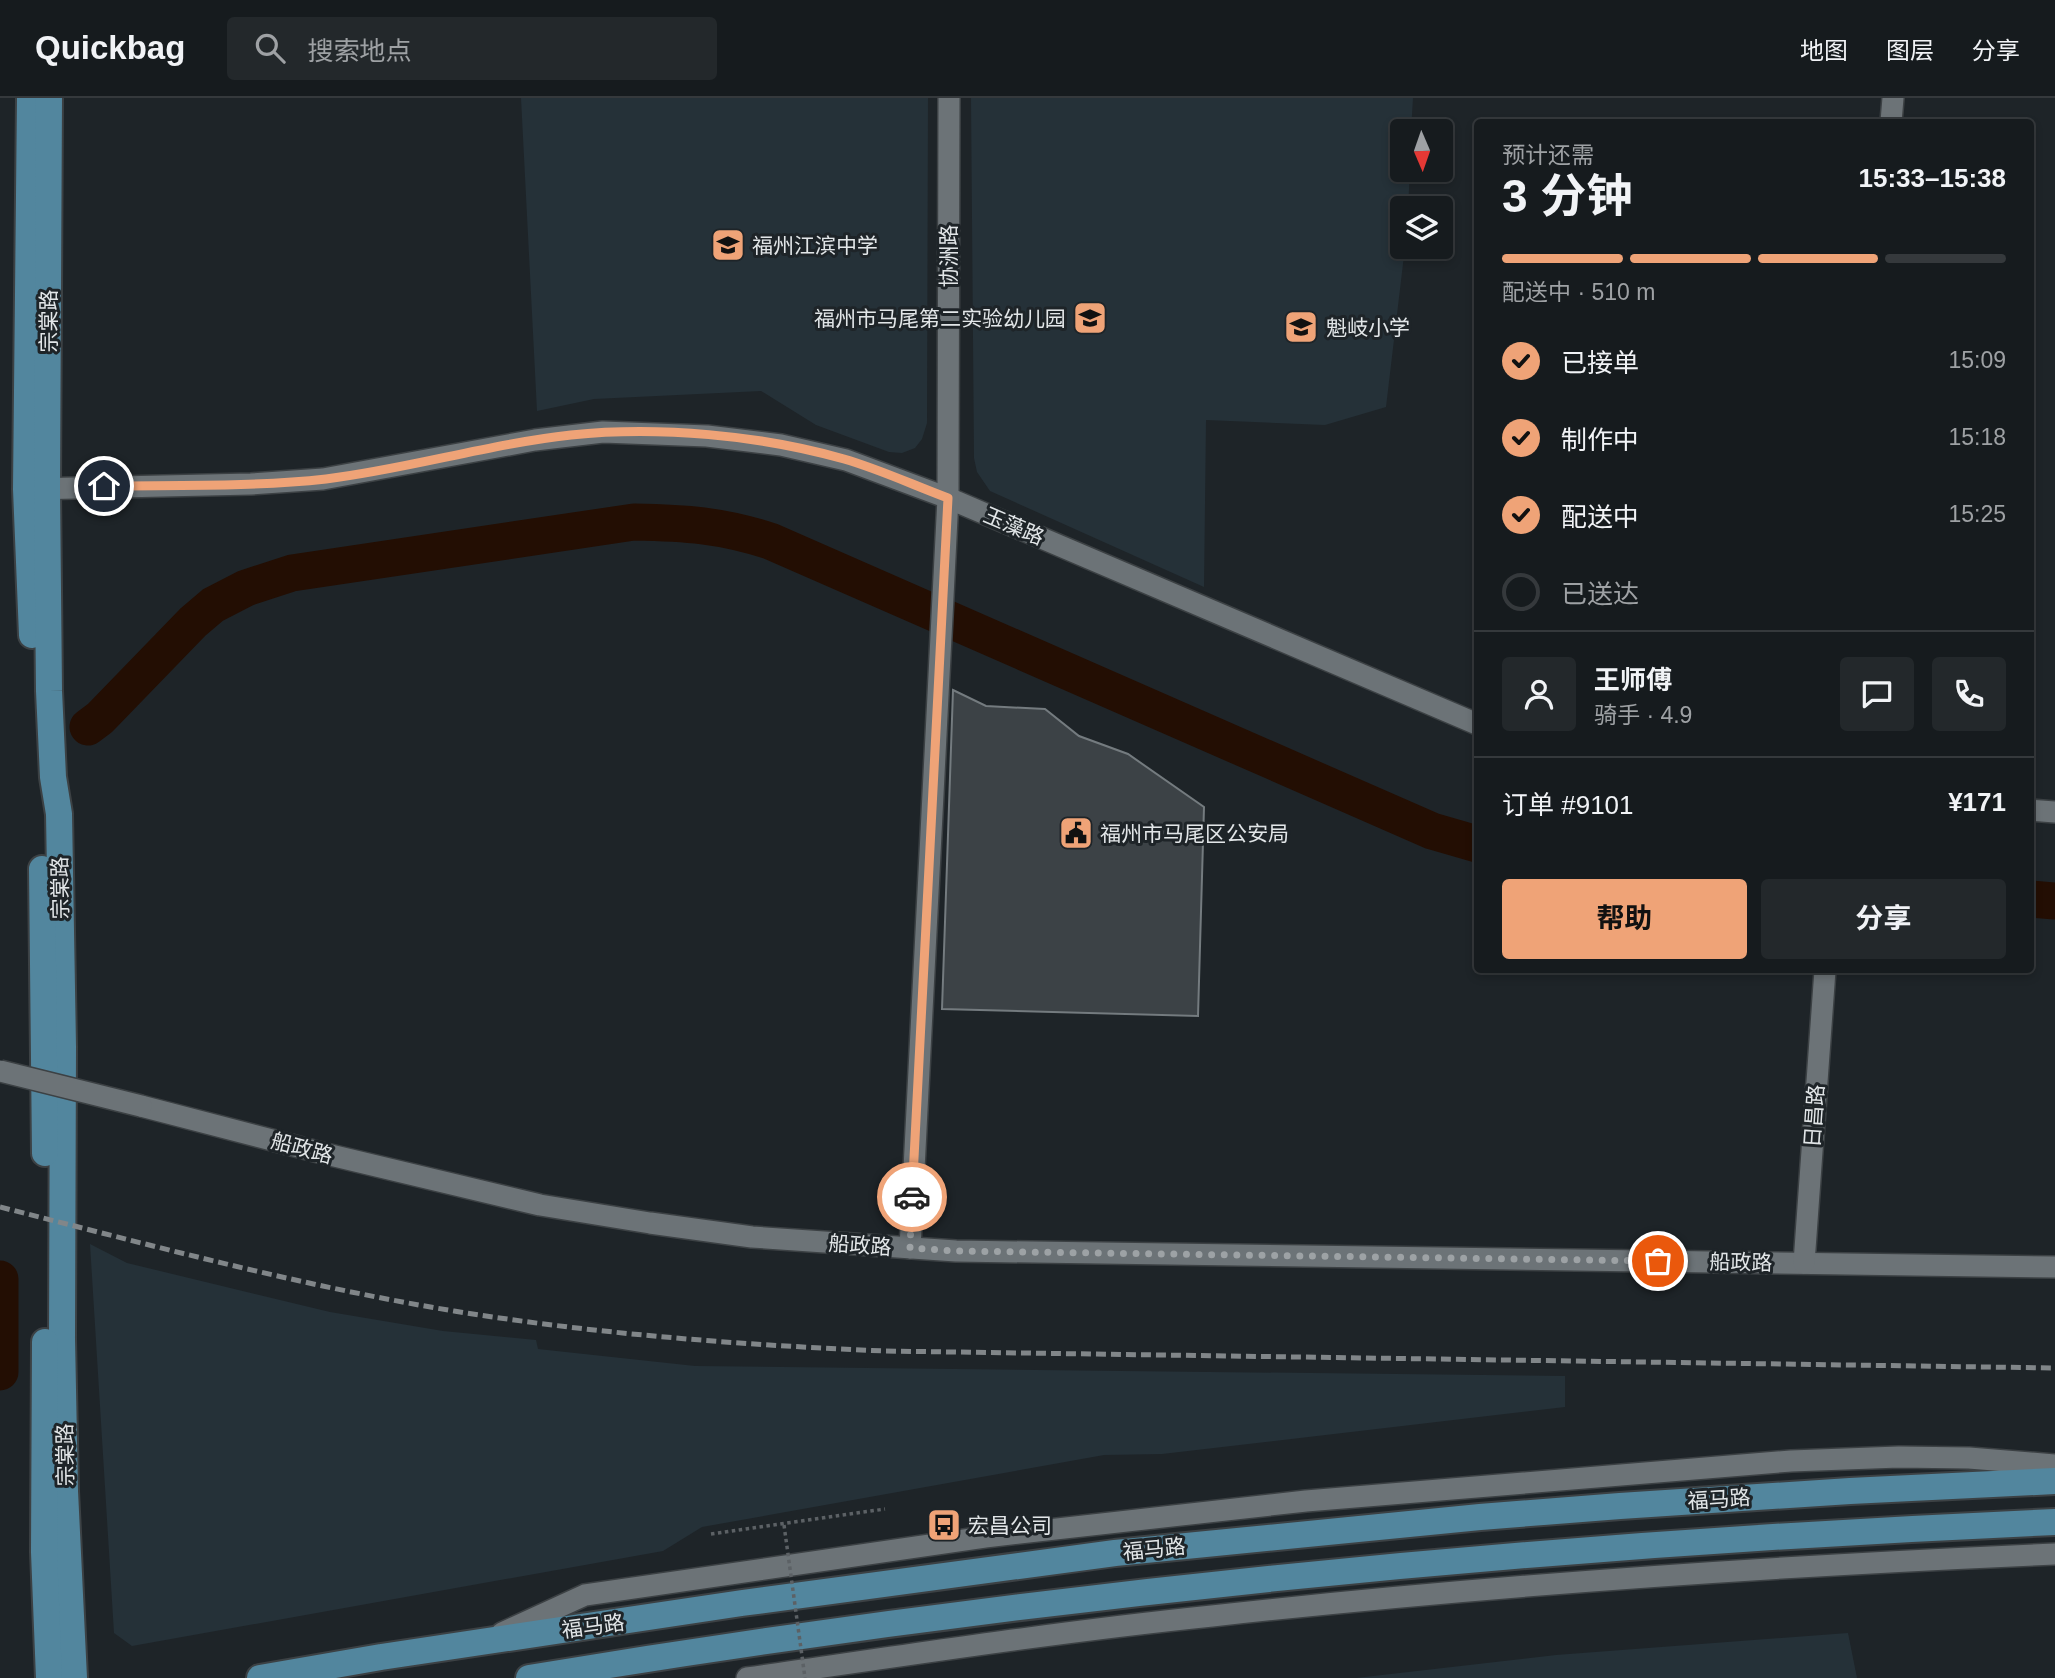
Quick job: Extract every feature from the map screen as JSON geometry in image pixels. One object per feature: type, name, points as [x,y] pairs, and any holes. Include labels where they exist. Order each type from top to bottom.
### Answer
[{"type":"main road","name":"宗棠路","points":[[30,98],[37,489],[36,739],[41,802],[45,1234],[44,1552],[49,1678]]},
{"type":"main road","name":"宗棠路","points":[[49,98],[37,489],[53,777],[59,814],[63,1046],[62,1339],[65,1491],[74,1678]]},
{"type":"main road","name":"福马路","points":[[260,1678],[870,1585],[1128,1551],[1607,1507],[2055,1481]]},
{"type":"main road","name":"福马路","points":[[529,1678],[839,1630],[1116,1594],[1299,1575],[1725,1539],[2055,1522]]},
{"type":"street","name":"协洲路","points":[[910,1248],[948,498],[949,98]]},
{"type":"street","points":[[1891,119],[1893,98]]},
{"type":"street","name":"玉藻路","points":[[37,489],[251,484],[323,479],[536,440],[627,432],[707,436],[806,449],[858,464],[948,498],[1474,723]]},
{"type":"street","points":[[2034,810],[2055,812]]},
{"type":"street","name":"日昌路","points":[[1804,1263],[1825,973]]},
{"type":"street","name":"船政路","points":[[0,1070],[322,1153],[540,1205],[752,1237],[998,1251],[2055,1268]]},
{"type":"street","points":[[484,1642],[585,1595],[872,1552],[1077,1526],[1371,1495],[1791,1461],[1969,1458],[2055,1465]]},
{"type":"street","points":[[747,1678],[1108,1628],[1469,1591],[1915,1560],[2055,1555]]},
{"type":"path","points":[[711,1534],[885,1509]]},
{"type":"path","points":[[784,1525],[805,1678]]},
{"type":"shaded area","name":"福州江滨中学","points":[[521,98],[928,98],[927,423],[922,439],[915,448],[902,453],[889,452],[816,425],[761,391],[594,399],[537,411]]},
{"type":"shaded area","points":[[971,98],[1413,98],[1412,119],[1390,119],[1390,182],[1409,182],[1409,196],[1390,196],[1390,259],[1404,259],[1386,407],[1325,425],[1206,420],[1204,587],[990,491],[977,472],[974,458]]},
{"type":"shaded area","points":[[90,1244],[127,1263],[330,1312],[443,1331],[536,1340],[538,1349],[695,1366],[1565,1376],[1565,1407],[1162,1454],[1104,1455],[702,1527],[663,1551],[132,1646],[114,1633]]},
{"type":"shaded area","points":[[1848,1633],[1857,1678],[1356,1678],[1556,1655]]},
{"type":"building","name":"福州市马尾区公安局","points":[[953,690],[986,706],[1045,709],[1079,736],[1128,754],[1204,807],[1198,1016],[942,1009]]},
{"type":"waterway","points":[[88,727],[100,718],[193,622],[213,605],[246,588],[292,573],[634,522],[687,524],[735,531],[770,541],[1432,831],[1474,843]]},
{"type":"waterway","points":[[2034,899],[2055,901]]},
{"type":"waterway","points":[[0,1279],[0,1372]]},
{"type":"railway","points":[[0,1207],[226,1264],[397,1301],[561,1326],[723,1342],[885,1351],[2055,1368]]},
{"type":"way so far","points":[[912,1197],[910,1248],[956,1251],[1658,1261]]},
{"type":"place","name":"福州江滨中学","points":[[728,245]]},
{"type":"place","name":"福州市马尾第二实验幼儿园","points":[[1090,318]]},
{"type":"place","name":"魁岐小学","points":[[1301,327]]},
{"type":"place","name":"福州市马尾区公安局","points":[[1076,833]]},
{"type":"place","name":"宏昌公司","points":[[944,1525]]},
{"type":"route","points":[[104,486],[251,484],[323,479],[536,440],[603,432],[627,432],[741,439],[806,449],[870,468],[948,498],[912,1197]]}]
